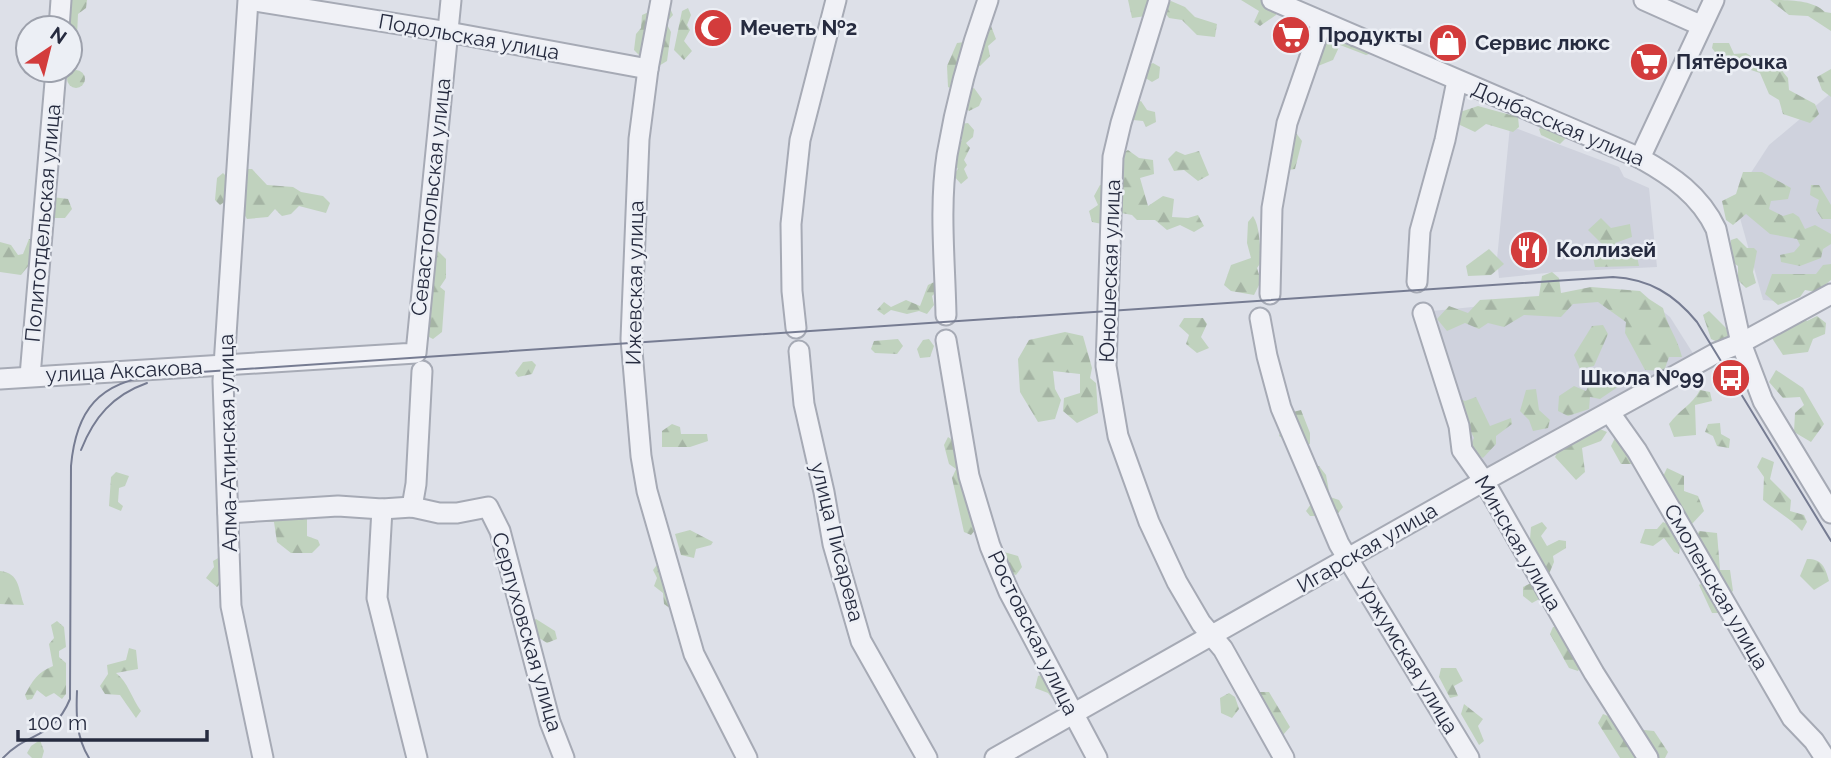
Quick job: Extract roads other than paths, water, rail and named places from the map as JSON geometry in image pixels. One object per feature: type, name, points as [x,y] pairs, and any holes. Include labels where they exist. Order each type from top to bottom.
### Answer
[{"type":"street","name":"Подольская улица","points":[[248,0],[648,68]]},
{"type":"street","name":"Алма-Атинская улица","points":[[248,0],[224,366],[231,606],[263,758]]},
{"type":"street","name":"Севастопольская улица","points":[[412,507],[416,484],[419,362],[451,0]]},
{"type":"street","name":"Ижевская улица","points":[[662,0],[648,68],[639,139],[631,339],[641,456],[648,491],[694,654],[747,758]]},
{"type":"street","points":[[796,328],[792,291],[791,224],[800,140],[836,0]]},
{"type":"street","points":[[946,316],[943,208],[947,156],[969,55],[988,0]]},
{"type":"street","name":"Юношеская улица","points":[[1159,0],[1113,157],[1106,366],[1118,436],[1149,522],[1177,582],[1201,623],[1223,649],[1283,758]]},
{"type":"street","name":"Донбасская улица","points":[[1272,0],[1640,158],[1682,184],[1707,211],[1719,242],[1741,343],[1763,401],[1831,513]]},
{"type":"street","points":[[1644,0],[1700,25]]},
{"type":"street","points":[[1640,158],[1713,0]]},
{"type":"street","points":[[1269,294],[1272,208],[1287,123],[1322,22]]},
{"type":"street","points":[[1417,282],[1420,231],[1457,81]]},
{"type":"street","name":"Политотдельская улица","points":[[30,376],[55,84]]},
{"type":"street","name":"Игарская улица","points":[[995,758],[1484,481],[1716,353],[1741,343],[1831,294]]},
{"type":"street","name":"Минская улица","points":[[1423,313],[1459,426],[1462,450],[1484,481],[1594,673],[1648,758]]},
{"type":"street","name":"Уржумская улица","points":[[1260,318],[1281,408],[1339,544],[1469,758]]},
{"type":"street","name":"Ростовская улица","points":[[946,340],[969,476],[990,546],[1009,592],[1097,758]]},
{"type":"street","name":"улица Писарева","points":[[799,351],[804,404],[833,544],[861,641],[927,758]]},
{"type":"street","name":"улица Аксакова","points":[[0,379],[224,366],[419,362]]},
{"type":"street","name":"Смоленская улица","points":[[1610,413],[1637,451],[1792,718],[1814,741],[1825,758]]},
{"type":"street","points":[[228,513],[338,506],[382,509],[412,507]]},
{"type":"street","name":"Серпуховская улица","points":[[412,507],[439,513],[457,513],[488,507],[499,531],[550,722],[564,758]]},
{"type":"street","points":[[382,509],[377,598],[417,758]]},
{"type":"tram line","points":[[3,758],[12,749],[56,722],[70,699],[71,466],[78,429],[85,414],[105,392],[119,384],[156,375],[1626,278],[1649,285],[1670,296],[1697,322],[1831,541]]},
{"type":"tram line","points":[[81,450],[92,427],[106,409],[124,394],[147,383]]},
{"type":"tram line","points":[[77,691],[79,734],[89,758]]},
{"type":"place","name":"Мечеть №2","points":[[713,28]]},
{"type":"place","name":"Продукты","points":[[1291,35]]},
{"type":"place","name":"Сервис люкс","points":[[1448,43]]},
{"type":"place","name":"Пятёрочка","points":[[1649,62]]},
{"type":"place","name":"Коллизей","points":[[1529,250]]},
{"type":"place","name":"Школа №99","points":[[1731,378]]}]
